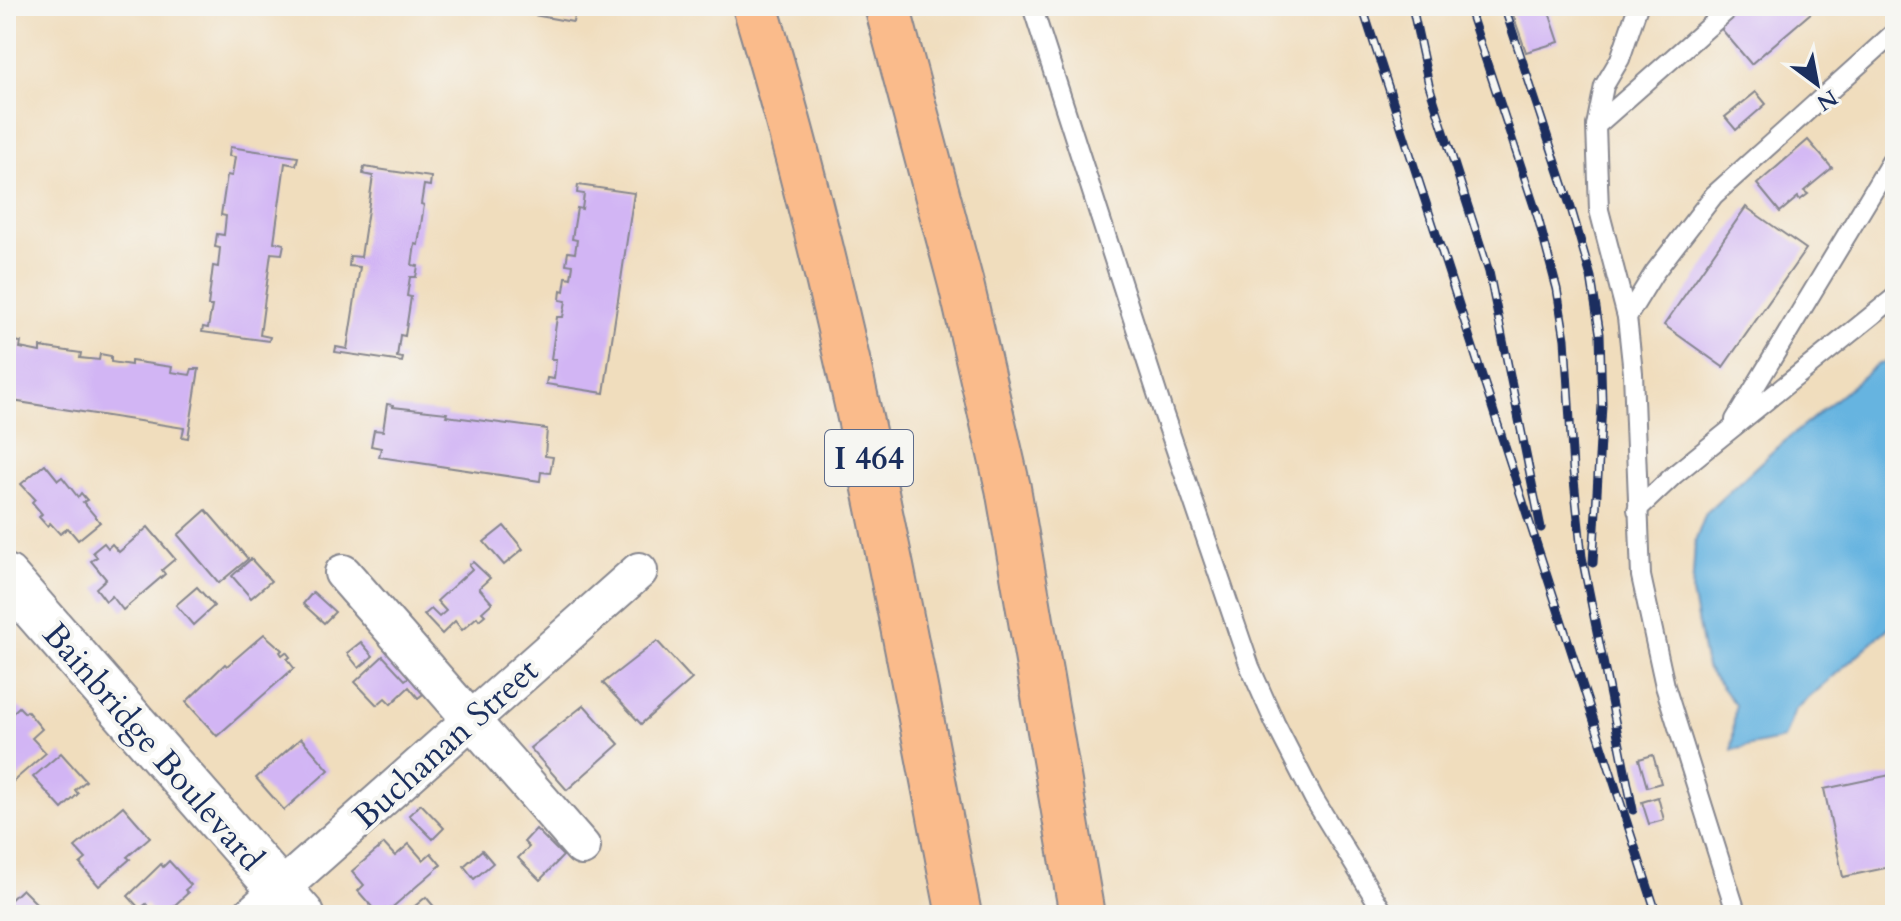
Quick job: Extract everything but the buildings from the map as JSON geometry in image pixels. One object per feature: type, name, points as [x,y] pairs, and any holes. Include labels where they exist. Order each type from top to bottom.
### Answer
[{"type":"highway","name":"I 464","points":[[755,6],[810,205],[862,423],[959,915]]},
{"type":"highway","points":[[887,6],[961,284],[1008,488],[1082,915]]},
{"type":"street","name":"Buchanan Street","points":[[278,907],[471,720],[639,571]]},
{"type":"street","points":[[343,573],[582,847]]},
{"type":"street","name":"Bainbridge Boulevard","points":[[6,577],[278,907]]},
{"type":"lane","points":[[1032,6],[1159,400],[1250,667],[1314,799],[1385,915]]},
{"type":"lane","points":[[1638,6],[1620,59],[1604,86],[1596,126],[1599,210],[1627,317],[1637,449],[1641,576],[1665,686],[1737,915]]},
{"type":"lane","points":[[1596,126],[1732,6]]},
{"type":"lane","points":[[1627,317],[1654,273],[1714,195],[1895,32]]},
{"type":"lane","points":[[1727,432],[1895,155]]},
{"type":"lane","points":[[1637,510],[1674,475],[1895,297]]},
{"type":"water","points":[[1895,359],[1895,622],[1795,710],[1784,739],[1732,750],[1735,705],[1706,667],[1692,593],[1695,542],[1706,513],[1773,451],[1877,365]]},
{"type":"railway","points":[[1362,6],[1657,915]]},
{"type":"railway","points":[[1412,6],[1429,85],[1489,272],[1541,528]]},
{"type":"railway","points":[[1468,6],[1538,218],[1557,289],[1565,339],[1582,557],[1633,810]]},
{"type":"railway","points":[[1504,6],[1591,277],[1600,334],[1602,405],[1593,563]]}]
